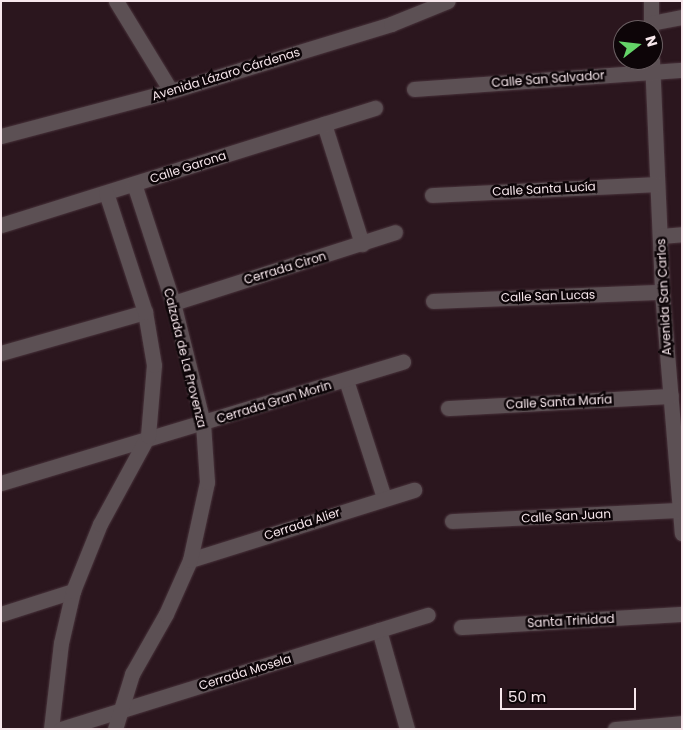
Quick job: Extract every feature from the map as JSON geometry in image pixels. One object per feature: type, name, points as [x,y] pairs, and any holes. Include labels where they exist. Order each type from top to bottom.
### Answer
[{"type":"street","points":[[116,1],[171,91]]},
{"type":"street","name":"Avenida Lázaro Cárdenas","points":[[1,136],[171,91],[391,24],[448,1]]},
{"type":"street","points":[[651,1],[651,20]]},
{"type":"street","points":[[663,23],[682,17]]},
{"type":"street","name":"Calle San Salvador","points":[[663,67],[682,70]]},
{"type":"street","name":"Calle San Salvador","points":[[414,89],[613,70]]},
{"type":"street","name":"Avenida San Carlos","points":[[652,70],[662,292],[671,396],[679,448],[682,533]]},
{"type":"street","name":"Calle Garona","points":[[1,225],[374,108]]},
{"type":"street","points":[[324,124],[362,244]]},
{"type":"street","name":"Calzada de La Provenza","points":[[115,729],[118,712],[132,674],[166,614],[190,560],[207,482],[203,423],[174,303],[134,184]]},
{"type":"street","name":"Calle Santa Lucía","points":[[432,195],[656,184]]},
{"type":"street","points":[[51,729],[61,643],[73,591],[100,524],[148,436],[154,365],[145,312],[106,193]]},
{"type":"street","name":"Cerrada Ciron","points":[[174,303],[395,232]]},
{"type":"street","points":[[660,236],[682,234]]},
{"type":"street","name":"Calle San Lucas","points":[[434,301],[662,292]]},
{"type":"street","points":[[1,353],[145,312]]},
{"type":"street","name":"Cerrada Gran Morin","points":[[1,483],[148,436],[203,423],[403,362]]},
{"type":"street","points":[[346,380],[384,498]]},
{"type":"street","name":"Calle Santa María","points":[[448,408],[671,396]]},
{"type":"street","name":"Cerrada Alier","points":[[190,560],[414,490]]},
{"type":"street","name":"Calle San Juan","points":[[452,521],[681,510]]},
{"type":"street","points":[[1,614],[73,591]]},
{"type":"street","name":"Santa Trinidad","points":[[461,627],[682,614]]},
{"type":"street","name":"Cerrada Mosela","points":[[61,729],[428,615]]},
{"type":"street","points":[[379,630],[407,729]]},
{"type":"street","points":[[615,729],[682,723]]}]
